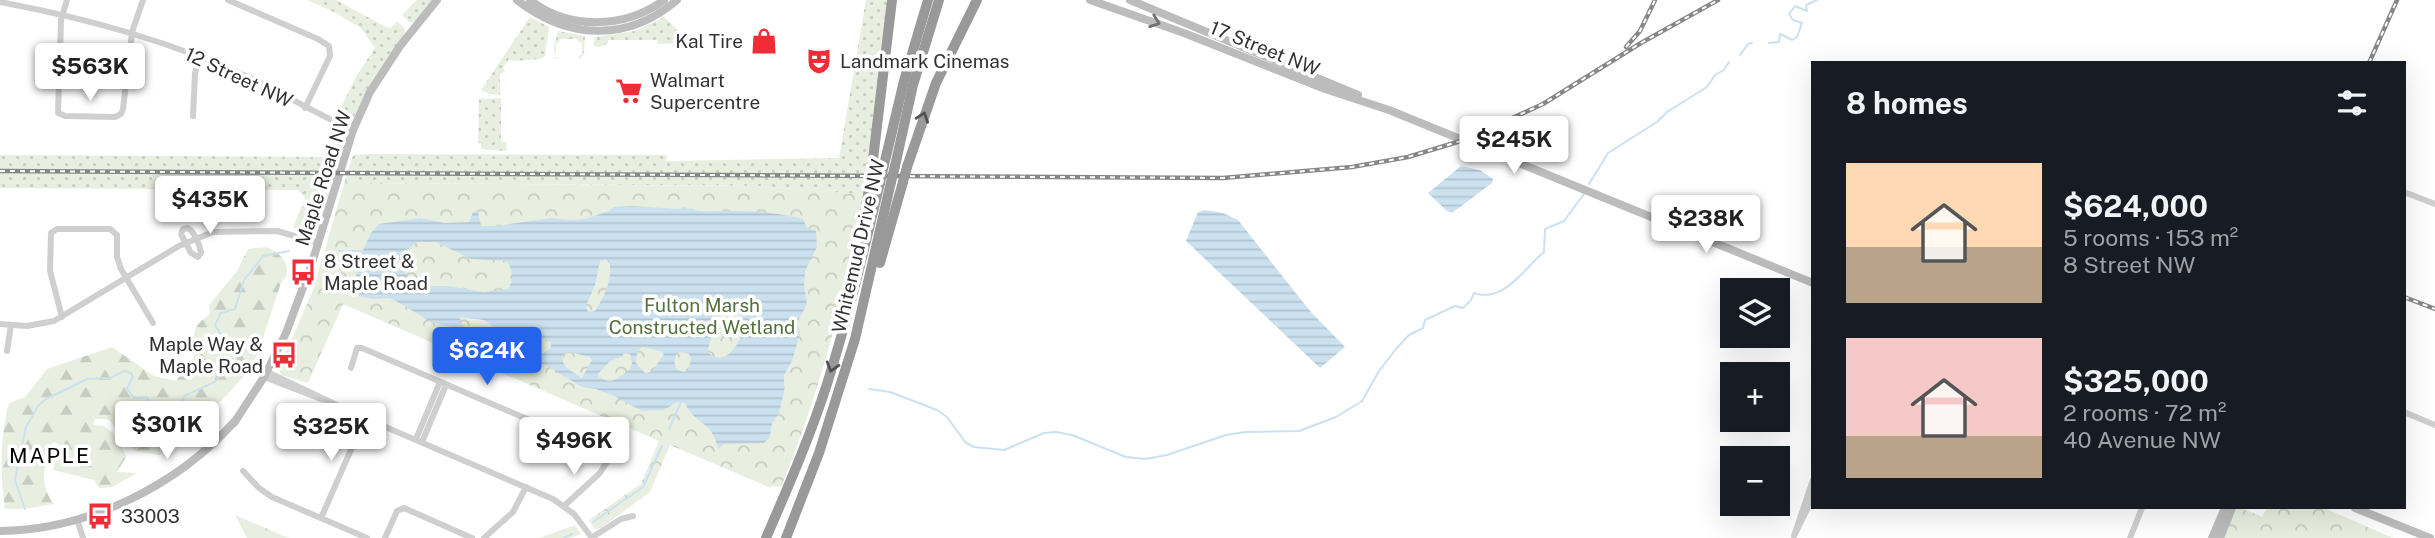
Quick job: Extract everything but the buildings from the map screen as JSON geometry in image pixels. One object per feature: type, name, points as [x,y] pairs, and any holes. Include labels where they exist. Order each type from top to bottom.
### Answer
[{"type":"highway","points":[[880,182],[892,0]]},
{"type":"highway","name":"Whitemud Drive NW","points":[[786,538],[818,453],[855,339],[883,166],[928,0]]},
{"type":"highway","name":"Whitemud Drive NW","points":[[883,166],[913,85],[939,0]]},
{"type":"highway","points":[[855,339],[874,285],[907,167],[936,83],[979,0]]},
{"type":"highway","name":"Whitemud Drive NW","points":[[765,538],[815,419],[842,333],[880,182]]},
{"type":"street","points":[[67,0],[62,14],[57,108],[59,114],[115,117],[122,113],[132,32],[144,0]]},
{"type":"street","points":[[228,0],[327,44],[331,50],[305,108]]},
{"type":"street","name":"Maple Road NW","points":[[0,528],[42,526],[77,519],[128,500],[162,482],[191,462],[234,423],[268,376],[286,333],[311,266],[353,130],[370,92],[412,30],[437,0]]},
{"type":"street","name":"Maple Road NW","points":[[412,30],[444,0]]},
{"type":"street","points":[[517,0],[540,17],[554,23],[578,30],[597,31],[643,22],[667,9],[677,0]]},
{"type":"street","points":[[530,0],[557,15],[576,21],[596,22],[629,18],[664,0]]},
{"type":"street","name":"17 Street NW","points":[[1090,0],[1184,33],[1325,89],[1389,110]]},
{"type":"street","name":"17 Street NW","points":[[1130,0],[1328,81],[1389,110],[1811,282]]},
{"type":"street","name":"12 Street NW","points":[[0,2],[132,32],[257,82],[353,130]]},
{"type":"street","points":[[193,116],[195,73],[200,57]]},
{"type":"street","points":[[2406,193],[2435,204]]},
{"type":"street","points":[[186,228],[192,230],[196,238],[200,256],[192,255],[185,243],[181,233],[186,228]]},
{"type":"street","points":[[62,317],[51,271],[51,233],[57,229],[110,229],[116,232],[118,261],[125,278],[153,323]]},
{"type":"street","points":[[0,324],[39,325],[62,317],[185,243],[223,231],[288,233],[318,243]]},
{"type":"street","points":[[7,351],[11,325]]},
{"type":"street","points":[[351,368],[357,348],[367,350],[607,454],[608,460],[603,469],[564,506]]},
{"type":"street","points":[[268,376],[310,397],[323,399],[419,440],[564,506],[583,524],[591,538],[621,519],[634,516]]},
{"type":"street","points":[[419,440],[443,384]]},
{"type":"street","points":[[2406,413],[2435,425]]},
{"type":"street","points":[[321,518],[365,418]]},
{"type":"street","points":[[243,471],[267,494],[367,538]]},
{"type":"street","points":[[1793,537],[1811,486]]},
{"type":"street","points":[[484,538],[513,512],[526,487]]},
{"type":"street","points":[[1793,537],[1811,501]]},
{"type":"street","points":[[385,538],[400,508],[472,538]]},
{"type":"street","points":[[2130,538],[2142,509]]},
{"type":"street","points":[[2212,538],[2225,509]]},
{"type":"street","points":[[2220,538],[2232,509]]},
{"type":"street","points":[[2358,509],[2430,538]]},
{"type":"street","points":[[77,519],[83,538]]},
{"type":"green space","points":[[307,0],[336,0],[386,27],[391,28],[397,21],[405,29],[352,120],[334,113],[339,111],[357,75],[375,48],[361,28]]},
{"type":"green space","points":[[417,0],[435,0],[414,23],[409,22],[402,15]]},
{"type":"green space","points":[[866,0],[888,0],[865,195],[762,186],[370,183],[346,177],[353,155],[374,154],[667,155],[666,161],[839,158]]},
{"type":"green space","points":[[530,17],[549,27],[545,56],[541,59],[509,59],[503,68],[505,71],[500,74],[500,95],[481,90]]},
{"type":"green space","points":[[664,17],[683,35],[681,43],[608,40],[608,44],[598,47],[593,45],[595,37],[635,31]]},
{"type":"green space","points":[[558,31],[585,36],[584,53],[580,59],[578,57],[582,54],[582,43],[577,39],[560,39],[556,44],[555,57],[559,58],[555,59],[554,47]]},
{"type":"green space","points":[[501,98],[501,141],[506,142],[507,151],[481,149],[481,143],[478,143],[479,99]]},
{"type":"green space","points":[[331,125],[344,131],[347,138],[319,231],[311,233],[293,228],[305,198],[298,190],[0,188],[0,155],[325,157],[332,135],[329,127]]},
{"type":"green space","name":"Fulton Marsh Constructed Wetland","points":[[346,177],[370,183],[762,186],[865,195],[830,343],[808,416],[781,487],[771,488],[670,445],[650,492],[601,528],[595,529],[589,520],[641,484],[659,441],[343,304],[308,383],[281,375],[279,369],[313,290]]},
{"type":"green space","points":[[266,247],[281,257],[287,267],[287,273],[281,283],[258,353],[249,370],[227,395],[172,448],[159,455],[135,451],[108,419],[95,419],[93,425],[104,426],[113,433],[125,453],[126,457],[117,472],[137,473],[112,487],[99,488],[94,480],[53,470],[60,445],[53,442],[47,458],[44,481],[54,504],[5,509],[2,455],[9,403],[25,397],[47,369],[112,347],[154,376],[176,381],[204,343],[205,339],[202,337],[194,340],[194,335],[198,325],[210,314],[209,305],[237,271],[248,249]]},
{"type":"green space","points":[[2236,509],[2243,509],[2262,517],[2266,509],[2326,509],[2393,538],[2223,538]]},
{"type":"green space","points":[[235,515],[289,538],[247,538]]},
{"type":"green space","points":[[575,525],[581,534],[570,538],[539,538]]},
{"type":"water","points":[[1461,166],[1480,170],[1493,179],[1492,183],[1452,213],[1428,193]]},
{"type":"water","points":[[614,207],[684,207],[703,211],[786,215],[803,219],[807,228],[816,231],[817,247],[805,271],[807,304],[797,323],[800,333],[792,361],[784,375],[784,392],[779,413],[772,423],[770,437],[764,443],[724,444],[718,449],[712,433],[689,411],[685,403],[677,402],[664,410],[642,411],[614,396],[582,387],[545,365],[520,360],[472,332],[431,322],[389,298],[359,296],[354,286],[359,259],[371,233],[379,224],[421,218],[444,223],[469,222],[473,212],[478,212],[481,226],[497,226],[550,218],[585,219]],"holes":[[[418,242],[436,242],[471,259],[505,261],[509,264],[512,280],[508,289],[483,292],[448,286],[415,286],[409,281],[401,262],[405,251]],[[608,259],[608,286],[595,311],[588,312],[586,306],[595,285],[600,261]],[[723,312],[739,315],[745,323],[732,351],[721,358],[707,352],[717,318]],[[461,317],[483,320],[494,329],[487,333],[466,328],[459,322]],[[533,335],[551,342],[551,348],[542,354],[530,350],[525,344],[528,336]],[[642,347],[664,354],[652,372],[645,373],[636,363],[637,352]],[[569,352],[590,357],[592,360],[582,378],[564,363],[563,354]],[[624,353],[630,354],[630,369],[619,377],[608,381],[598,374],[610,361],[622,357]],[[676,354],[689,354],[689,368],[685,372],[677,369]]]},
{"type":"water","points":[[1205,210],[1223,213],[1238,220],[1310,311],[1345,347],[1320,368],[1186,241],[1198,212]]},
{"type":"waterway","points":[[1769,43],[1779,42],[1780,34],[1792,40],[1797,37],[1802,23],[1793,20],[1789,14],[1795,6],[1807,11],[1806,5],[1817,0]]},
{"type":"waterway","points":[[1740,55],[1748,44],[1752,43]]},
{"type":"waterway","points":[[1589,184],[1608,153],[1707,87],[1729,62]]},
{"type":"waterway","points":[[869,389],[890,392],[937,410],[947,417],[966,443],[974,447],[1004,450],[1044,433],[1056,432],[1072,435],[1126,457],[1145,459],[1167,455],[1226,435],[1299,431],[1336,417],[1362,401],[1379,371],[1396,349],[1409,335],[1423,328],[1425,320],[1455,306],[1463,308],[1474,293],[1495,293],[1513,282],[1544,252],[1545,229],[1564,221],[1584,194]]},
{"type":"waterway","points":[[25,509],[15,480],[26,427],[38,406],[46,399],[87,379],[110,378],[124,371],[131,373],[133,377],[127,388],[134,398],[147,397],[157,409],[171,415],[178,411],[184,396],[215,382],[224,370],[218,353],[224,339],[215,325],[221,313],[235,309],[244,280],[263,256],[289,251]]},
{"type":"waterway","points":[[339,251],[361,251]]},
{"type":"waterway","points":[[669,429],[681,402]]},
{"type":"waterway","points":[[593,522],[643,487],[662,446]]},
{"type":"waterway","points":[[564,538],[572,534]]},
{"type":"railway","points":[[1626,47],[1640,31],[1655,0]]},
{"type":"railway","points":[[0,171],[1223,178],[1352,167],[1408,157],[1464,140],[1543,104],[1641,43],[1718,0]]},
{"type":"railway","points":[[2370,61],[2397,0]]},
{"type":"railway","points":[[2406,298],[2435,309]]},
{"type":"place","name":"Kal Tire","points":[[764,41]]},
{"type":"place","name":"Landmark Cinemas","points":[[819,61]]},
{"type":"place","name":"Walmart Supercentre","points":[[629,91]]},
{"type":"place","name":"8 Street & Maple Road","points":[[303,272]]},
{"type":"place","name":"Maple Way & Maple Road","points":[[284,355]]},
{"type":"place","name":"33003","points":[[100,516]]},
{"type":"district","name":"MAPLE","points":[[50,456]]}]
